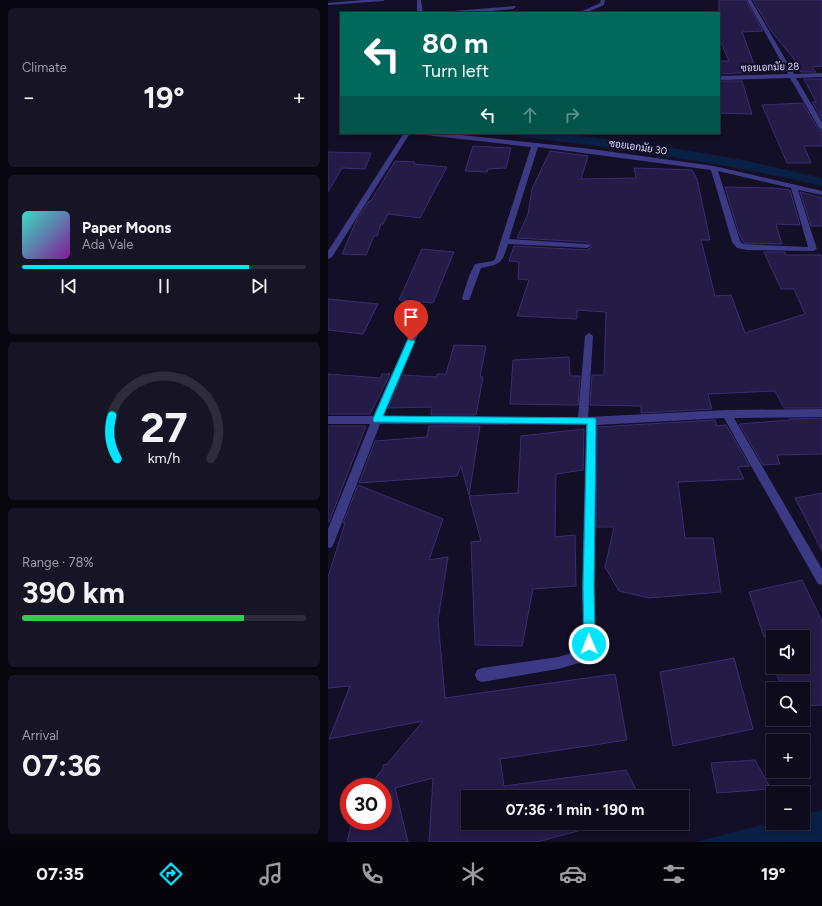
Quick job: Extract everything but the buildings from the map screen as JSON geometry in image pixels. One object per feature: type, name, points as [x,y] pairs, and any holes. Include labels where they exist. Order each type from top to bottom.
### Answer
[{"type":"street","points":[[328,4],[382,0]]},
{"type":"street","points":[[419,0],[420,12]]},
{"type":"street","points":[[584,12],[599,6],[602,4],[603,0]]},
{"type":"street","points":[[748,0],[822,128]]},
{"type":"street","points":[[463,12],[513,7]]},
{"type":"street","name":"ซอยเอกมัย 28","points":[[720,78],[822,75]]},
{"type":"street","points":[[328,257],[406,134]]},
{"type":"street","name":"ซอยเอกมัย 30","points":[[434,134],[591,151],[714,168],[822,193]]},
{"type":"street","points":[[466,298],[478,266],[498,262],[535,145]]},
{"type":"street","points":[[714,168],[736,242],[740,246],[747,248],[813,249],[794,187]]},
{"type":"street","points":[[505,241],[587,246]]},
{"type":"street","points":[[328,543],[377,419],[422,316]]},
{"type":"street","points":[[482,675],[558,664],[579,657],[589,644],[587,420],[588,336]]},
{"type":"street","points":[[328,420],[587,420],[727,414],[822,413]]},
{"type":"street","points":[[727,414],[822,580]]},
{"type":"water","points":[[822,810],[822,842],[695,842],[766,824],[766,830],[810,830],[810,813]]},
{"type":"waterway","points":[[533,134],[637,147],[748,165],[822,182]]},
{"type":"route","points":[[411,341],[377,419],[591,420],[588,587],[589,644]]}]
